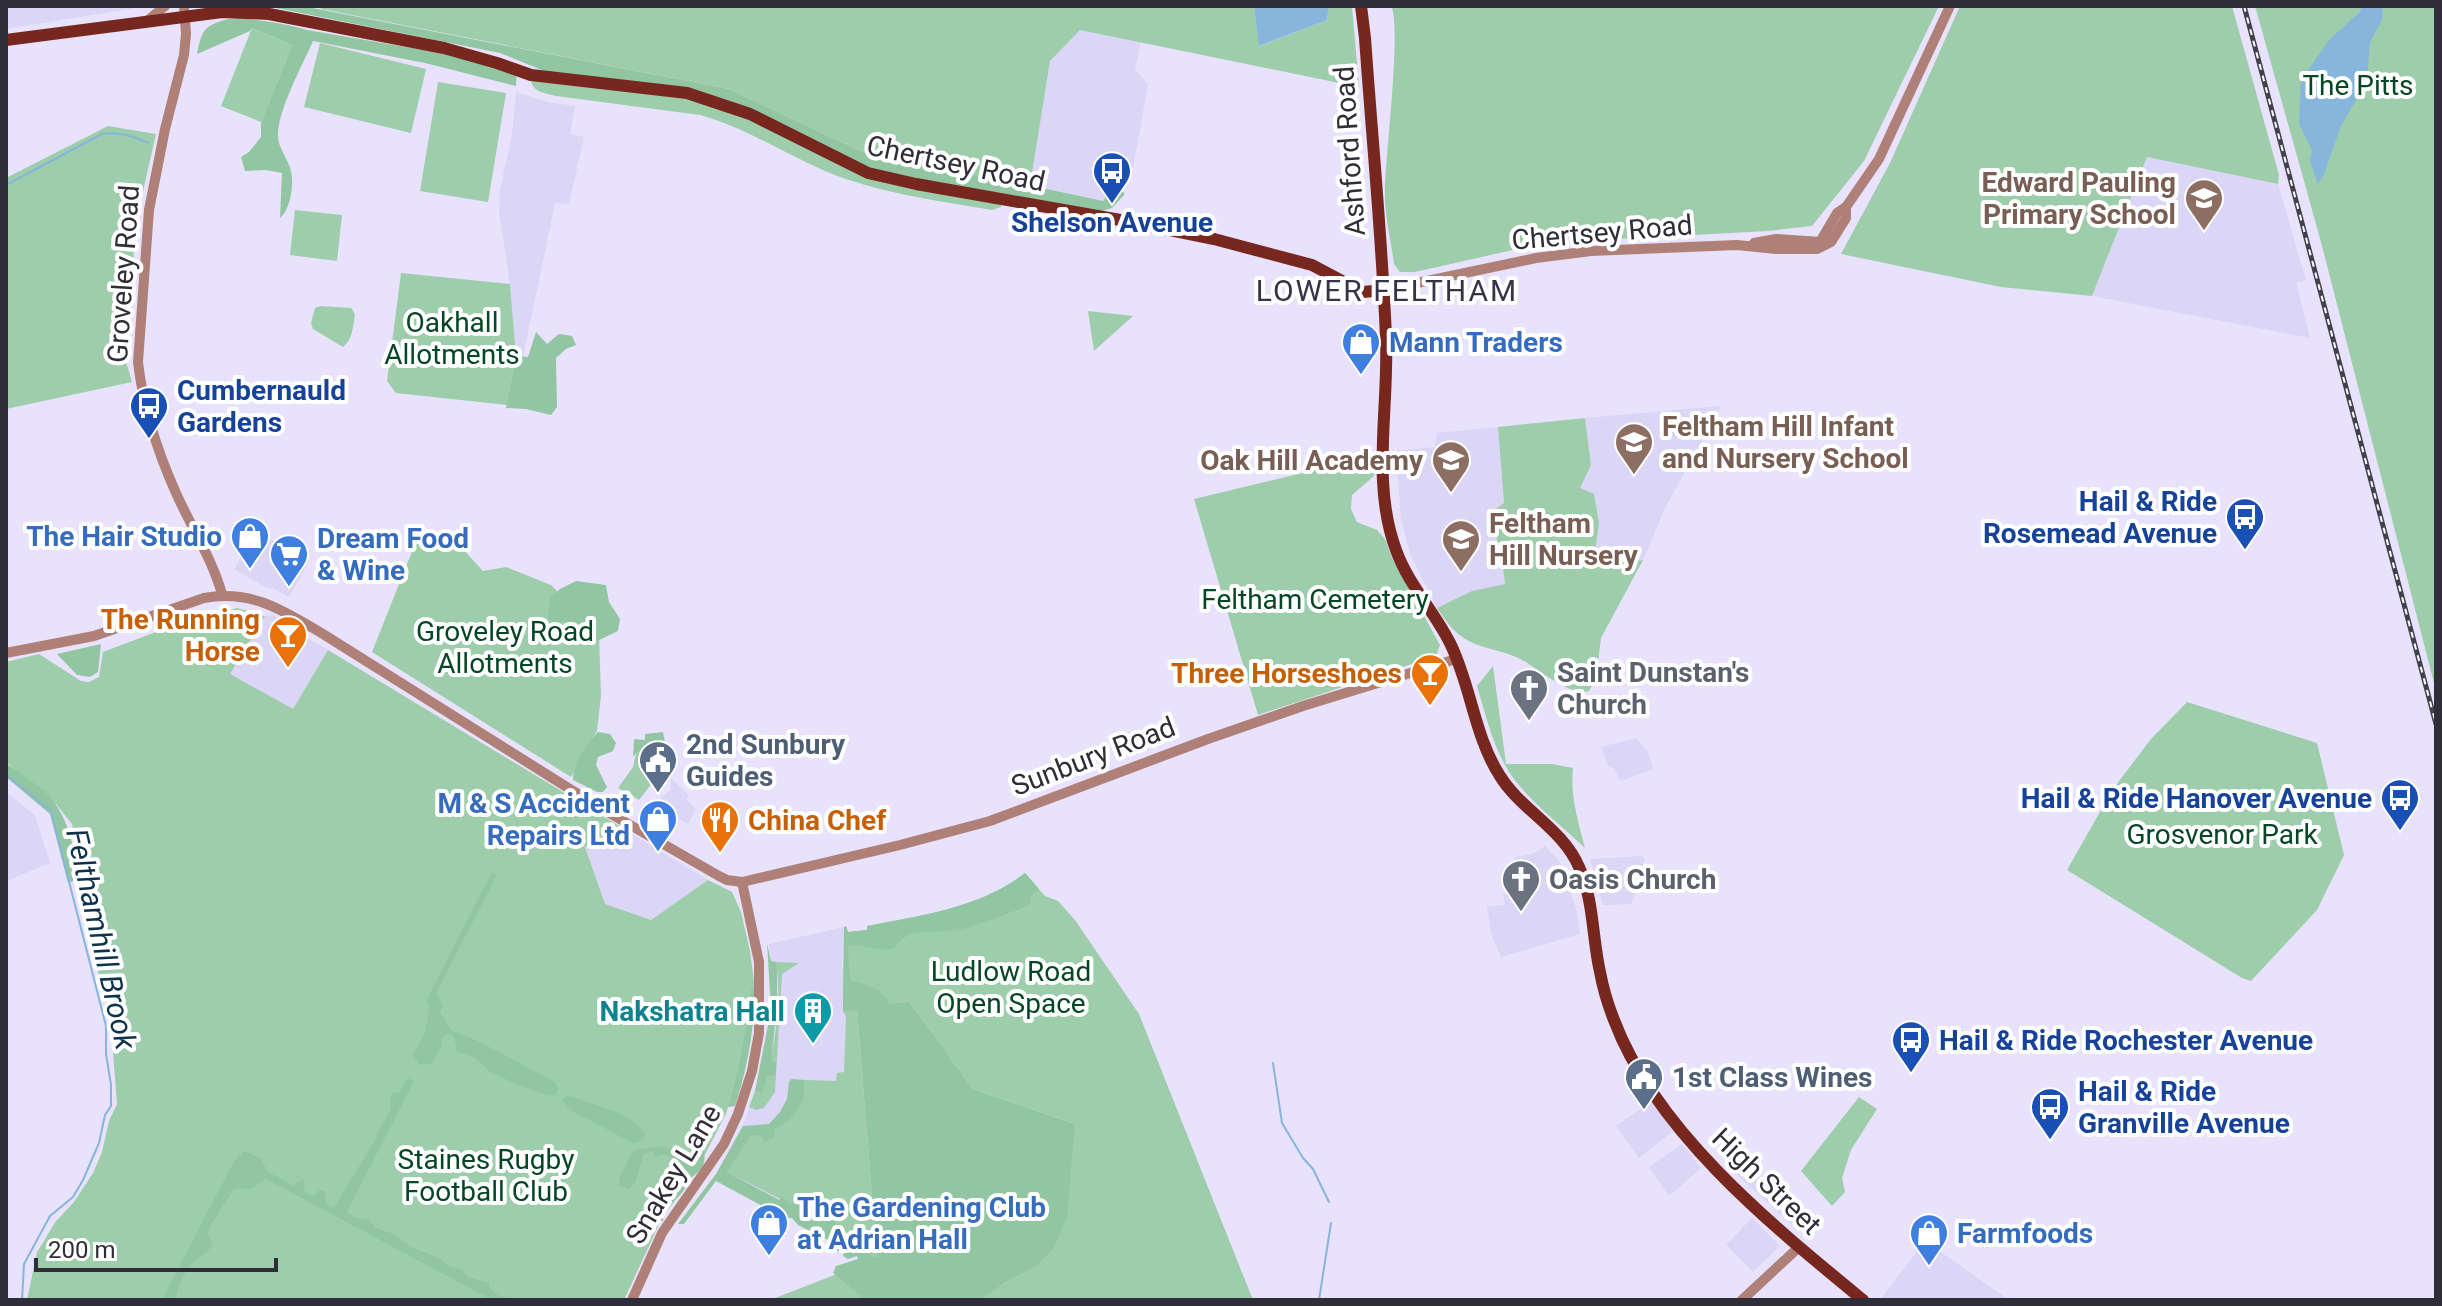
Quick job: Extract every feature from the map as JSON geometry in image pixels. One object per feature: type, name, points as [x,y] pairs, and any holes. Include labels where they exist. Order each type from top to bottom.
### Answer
[{"type":"main road","name":"Ashford Road","points":[[1361,6],[1384,290],[1383,474],[1389,525],[1398,556],[1456,659]]},
{"type":"main road","name":"Chertsey Road","points":[[6,40],[144,23],[184,12],[216,9],[263,13],[444,48],[531,75],[687,93],[764,120],[868,173],[1227,242],[1312,265],[1363,292],[1384,290]]},
{"type":"main road","name":"High Street","points":[[1456,659],[1491,762],[1518,799],[1565,845],[1579,867],[1588,894],[1600,973],[1614,1020],[1633,1060],[1683,1132],[1723,1176],[1799,1247],[1863,1300]]},
{"type":"street","points":[[144,23],[165,6]]},
{"type":"street","name":"Chertsey Road","points":[[1384,290],[1542,257],[1618,249],[1737,245],[1776,239],[1826,242],[1837,213],[1846,207],[1879,159],[1950,6]]},
{"type":"street","name":"Groveley Road","points":[[184,12],[184,55],[149,210],[138,362],[140,385],[150,420],[175,491],[212,565],[222,594]]},
{"type":"street","points":[[6,653],[94,636],[204,598],[222,594],[243,596],[278,607],[631,826],[719,876],[742,882]]},
{"type":"street","name":"Sunbury Road","points":[[742,882],[990,821],[1222,734],[1456,659]]},
{"type":"street","name":"Snakey Lane","points":[[632,1300],[662,1233],[724,1144],[752,1071],[759,1033],[759,962],[742,882]]},
{"type":"street","points":[[1742,1300],[1799,1247]]},
{"type":"shaded area","points":[[6,6],[147,6],[6,29]]},
{"type":"shaded area","points":[[1080,30],[1141,41],[1135,69],[1148,84],[1133,168],[1124,170],[1103,201],[1030,186],[1050,60]]},
{"type":"shaded area","points":[[516,92],[575,106],[570,134],[584,137],[569,204],[555,203],[523,357],[516,356],[510,284],[499,212]]},
{"type":"shaded area","name":"Edward Pauling Primary School","points":[[2147,157],[2278,184],[2306,280],[2296,283],[2310,338],[2092,296]]},
{"type":"shaded area","name":"Feltham Hill Infant and Nursery School","points":[[1721,406],[1664,510],[1643,560],[1592,566],[1599,523],[1594,495],[1580,488],[1591,465],[1585,418]]},
{"type":"shaded area","name":"Oak Hill Academy","points":[[1498,427],[1504,503],[1497,559],[1502,560],[1505,584],[1472,591],[1437,608],[1410,554],[1401,519],[1396,451],[1435,447],[1437,433]]},
{"type":"shaded area","points":[[257,531],[308,563],[289,597],[234,569]]},
{"type":"shaded area","points":[[273,615],[328,650],[293,710],[229,674],[265,616]]},
{"type":"shaded area","points":[[1636,738],[1647,751],[1654,769],[1620,781],[1614,768],[1609,767],[1601,747]]},
{"type":"shaded area","points":[[671,778],[689,795],[686,799],[696,809],[688,824],[675,817],[667,829],[644,815],[671,789]]},
{"type":"shaded area","points":[[6,792],[35,815],[50,863],[6,881]]},
{"type":"shaded area","points":[[621,827],[708,880],[651,920],[605,904],[585,847]]},
{"type":"shaded area","points":[[1545,846],[1560,862],[1576,908],[1580,934],[1501,957],[1491,933],[1487,906],[1505,905],[1503,895],[1519,892],[1514,858],[1535,853]]},
{"type":"shaded area","points":[[1642,856],[1645,859],[1631,904],[1603,905],[1590,859]]},
{"type":"shaded area","points":[[844,927],[842,966],[857,1009],[877,1257],[716,1174],[746,1118],[764,1064],[773,1010],[769,944]]},
{"type":"shaded area","points":[[1652,1101],[1673,1131],[1639,1158],[1616,1126]]},
{"type":"shaded area","points":[[1682,1144],[1701,1168],[1669,1196],[1649,1167]]},
{"type":"shaded area","points":[[1741,1164],[1799,1218],[1792,1225],[1734,1172]]},
{"type":"shaded area","points":[[1752,1218],[1780,1246],[1753,1272],[1726,1245]]},
{"type":"shaded area","points":[[1925,1241],[2009,1300],[1880,1300]]},
{"type":"green space","points":[[266,6],[302,6],[729,89],[867,154],[907,166],[1004,180],[1103,201],[1114,185],[1125,194],[1112,208],[1099,212],[869,169],[744,108],[549,73],[500,53]]},
{"type":"green space","points":[[321,6],[1254,6],[1260,46],[1327,20],[1329,6],[1352,6],[1359,87],[1080,30],[1050,61],[1030,186],[907,166],[867,154],[729,89],[321,9]]},
{"type":"green space","points":[[1391,6],[1939,6],[1864,161],[1812,226],[1544,243],[1415,272],[1400,272],[1394,264],[1385,200],[1395,39]]},
{"type":"green space","points":[[1960,6],[2232,6],[2279,175],[2278,184],[2147,157],[2092,296],[2001,287],[1841,254],[1890,163]]},
{"type":"green space","name":"The Pitts","points":[[2255,6],[2436,6],[2436,691],[2321,242]]},
{"type":"green space","points":[[228,19],[288,25],[517,66],[516,86],[425,63],[313,41],[291,88],[279,125],[278,140],[292,176],[289,203],[280,218],[282,173],[245,171],[241,157],[261,137],[261,122],[292,45],[252,28],[197,54],[205,30]]},
{"type":"green space","points":[[252,28],[292,45],[261,122],[221,106]]},
{"type":"green space","points":[[320,43],[426,69],[411,133],[304,107]]},
{"type":"green space","points":[[531,79],[656,89],[764,120],[1003,198],[1001,207],[992,210],[873,187],[818,168],[752,135],[700,115],[556,96],[537,90]]},
{"type":"green space","points":[[438,82],[506,93],[488,202],[420,191]]},
{"type":"green space","points":[[108,126],[156,134],[139,209],[134,250],[125,358],[132,382],[6,409],[6,178]]},
{"type":"green space","points":[[295,210],[342,215],[337,261],[290,255]]},
{"type":"green space","name":"Oakhall Allotments","points":[[401,273],[510,284],[516,356],[507,405],[396,393],[387,381]]},
{"type":"green space","points":[[315,308],[351,308],[355,314],[351,336],[343,347],[313,329],[311,323]]},
{"type":"green space","points":[[1088,311],[1133,316],[1094,351]]},
{"type":"green space","points":[[536,332],[547,344],[559,334],[572,336],[576,345],[556,358],[557,407],[551,415],[506,408],[516,356],[528,357]]},
{"type":"green space","points":[[1585,418],[1591,465],[1580,488],[1594,494],[1599,523],[1593,566],[1643,560],[1601,638],[1596,679],[1589,691],[1582,692],[1565,687],[1516,657],[1468,641],[1454,630],[1437,608],[1472,591],[1505,584],[1502,560],[1497,559],[1497,508],[1504,503],[1498,427]]},
{"type":"green space","name":"Feltham Cemetery","points":[[1377,464],[1374,476],[1352,495],[1351,509],[1357,522],[1377,530],[1385,539],[1392,558],[1440,645],[1436,656],[1258,715],[1194,499],[1336,465]]},
{"type":"green space","name":"Groveley Road Allotments","points":[[417,539],[462,548],[483,571],[506,567],[551,585],[599,633],[601,696],[597,731],[571,777],[372,652]]},
{"type":"green space","points":[[576,581],[606,585],[609,602],[620,619],[618,631],[595,642],[587,638],[592,630],[587,627],[577,630],[564,621],[550,627],[550,598]]},
{"type":"green space","name":"Staines Rugby Football Club","points":[[237,608],[265,616],[230,674],[293,709],[328,650],[621,827],[585,847],[605,904],[651,920],[708,880],[732,892],[741,912],[755,989],[740,1068],[726,1114],[698,1168],[661,1220],[624,1300],[27,1300],[37,1252],[56,1221],[74,1202],[93,1173],[117,1104],[111,1027],[75,882],[85,881],[72,824],[56,804],[27,783],[6,761],[6,662],[39,654],[81,681],[89,682],[99,677],[103,652],[164,629]]},
{"type":"green space","points":[[101,644],[98,672],[90,677],[77,675],[57,654]]},
{"type":"green space","points":[[1493,666],[1506,764],[1552,764],[1573,768],[1577,818],[1585,848],[1525,792],[1503,762],[1477,686]]},
{"type":"green space","name":"Grosvenor Park","points":[[2187,702],[2317,743],[2344,855],[2317,910],[2251,981],[2067,870],[2113,789],[2151,739]]},
{"type":"green space","points":[[598,732],[610,734],[616,743],[613,751],[598,757],[596,765],[607,787],[603,792],[573,780],[578,760]]},
{"type":"green space","points":[[663,732],[669,764],[663,766],[646,748],[633,757],[634,739],[645,740],[645,734]]},
{"type":"green space","points":[[646,748],[663,769],[639,800],[618,788],[633,767],[636,753]]},
{"type":"green space","points":[[6,763],[42,789],[58,808],[68,831],[80,879],[68,883],[50,814],[6,777]]},
{"type":"green space","points":[[492,872],[497,875],[436,993],[443,1005],[440,1012],[451,1030],[555,1082],[558,1089],[555,1095],[522,1087],[489,1071],[476,1058],[457,1052],[454,1037],[448,1033],[443,1037],[432,1064],[420,1065],[413,1055],[425,1033],[430,1006],[426,1001]]},
{"type":"green space","name":"Ludlow Road Open Space","points":[[1025,873],[1045,896],[1058,901],[1075,920],[1139,1014],[1253,1300],[982,1300],[1006,1282],[1034,1268],[1075,1124],[973,1089],[909,1001],[857,1010],[877,1257],[873,1258],[842,1231],[808,1212],[799,1199],[790,1204],[727,1172],[752,1135],[774,1130],[804,1093],[802,1085],[805,1080],[836,1081],[837,1073],[844,1072],[844,927],[848,932],[867,930],[867,926],[950,908],[989,894]]},
{"type":"green space","points":[[1025,873],[1039,889],[1023,908],[959,930],[913,933],[895,948],[885,950],[848,946],[850,980],[878,990],[890,1004],[909,1001],[973,1089],[1075,1124],[1067,1216],[1054,1248],[1034,1268],[1006,1282],[982,1300],[866,1300],[833,1273],[836,1266],[858,1259],[857,1256],[848,1259],[843,1256],[844,1251],[837,1251],[834,1243],[798,1225],[792,1218],[784,1218],[716,1181],[684,1224],[678,1224],[716,1174],[743,1126],[769,1124],[787,1099],[791,1079],[805,1080],[803,1100],[795,1114],[774,1130],[774,1138],[764,1142],[761,1135],[752,1135],[727,1172],[779,1200],[783,1197],[790,1204],[799,1199],[806,1200],[808,1212],[828,1217],[828,1220],[835,1222],[836,1228],[877,1257],[857,1010],[843,1011],[844,927],[848,932],[867,930],[867,926],[950,908],[989,894]]},
{"type":"green space","points":[[767,943],[771,961],[776,962],[777,967],[777,1006],[771,1061],[776,1063],[776,1075],[767,1076],[762,1094],[755,1091],[771,1010]]},
{"type":"green space","points":[[776,962],[799,963],[782,974],[775,1092],[764,1108],[756,1110],[749,1107],[755,1091],[761,1094],[776,1029]]},
{"type":"green space","points":[[751,989],[755,989],[747,1063],[735,1106],[728,1107],[742,1048]]},
{"type":"green space","points":[[408,1078],[414,1081],[347,1212],[369,1220],[376,1228],[394,1234],[413,1248],[438,1257],[449,1266],[461,1269],[468,1277],[489,1283],[489,1288],[499,1296],[520,1300],[492,1300],[266,1179],[253,1188],[234,1189],[211,1224],[208,1233],[212,1245],[210,1249],[186,1271],[175,1300],[162,1300],[234,1161],[244,1151],[261,1158],[267,1171],[293,1186],[303,1179],[304,1192],[314,1196],[319,1190],[325,1191],[327,1204],[334,1207],[376,1139],[391,1108],[390,1096],[394,1092],[399,1093]]},
{"type":"green space","points":[[566,1096],[626,1117],[645,1133],[643,1140],[633,1143],[572,1111],[562,1101]]},
{"type":"green space","points":[[1859,1097],[1877,1109],[1851,1150],[1842,1178],[1845,1192],[1832,1206],[1801,1171]]},
{"type":"green space","points":[[663,1146],[668,1149],[679,1146],[690,1157],[696,1151],[703,1150],[704,1159],[702,1167],[689,1179],[680,1195],[666,1203],[663,1221],[657,1221],[653,1216],[671,1186],[679,1179],[682,1163],[665,1154],[655,1157],[653,1151],[644,1154],[635,1183],[629,1189],[619,1186],[620,1176],[634,1150]]},
{"type":"green space","points":[[868,1262],[874,1300],[770,1300]]},
{"type":"water","points":[[1254,6],[1329,6],[1327,20],[1259,46]]},
{"type":"water","points":[[2362,6],[2383,6],[2382,20],[2370,42],[2367,81],[2340,128],[2318,184],[2310,161],[2312,150],[2299,124],[2301,80],[2330,39],[2360,12]]},
{"type":"waterway","name":"Felthamhill Brook","points":[[6,185],[102,134],[125,135],[148,143]]},
{"type":"waterway","name":"Felthamhill Brook","points":[[6,775],[51,811],[106,1026],[111,1085],[111,1106],[105,1115],[99,1143],[83,1180],[73,1197],[50,1216],[24,1264],[22,1300]]},
{"type":"waterway","points":[[1273,1063],[1282,1123],[1313,1169],[1329,1202]]},
{"type":"waterway","points":[[1319,1300],[1331,1223]]},
{"type":"railway","points":[[2244,6],[2436,724]]},
{"type":"place","name":"Shelson Avenue","points":[[1112,205]]},
{"type":"place","name":"Edward Pauling Primary School","points":[[2204,232]]},
{"type":"place","name":"Mann Traders","points":[[1361,376]]},
{"type":"place","name":"Cumbernauld Gardens","points":[[149,440]]},
{"type":"place","name":"Feltham Hill Infant and Nursery School","points":[[1634,476]]},
{"type":"place","name":"Oak Hill Academy","points":[[1451,494]]},
{"type":"place","name":"Hail & Ride Rosemead Avenue","points":[[2245,551]]},
{"type":"place","name":"The Hair Studio","points":[[250,570]]},
{"type":"place","name":"Feltham Hill Nursery","points":[[1461,573]]},
{"type":"place","name":"Dream Food & Wine","points":[[289,588]]},
{"type":"place","name":"The Running Horse","points":[[288,669]]},
{"type":"place","name":"Three Horseshoes","points":[[1430,707]]},
{"type":"place","name":"Saint Dunstan's Church","points":[[1529,722]]},
{"type":"place","name":"2nd Sunbury Guides","points":[[658,794]]},
{"type":"place","name":"Hail & Ride Hanover Avenue","points":[[2400,832]]},
{"type":"place","name":"M & S Accident Repairs Ltd","points":[[658,853]]},
{"type":"place","name":"China Chef","points":[[720,854]]},
{"type":"place","name":"Oasis Church","points":[[1521,913]]},
{"type":"place","name":"Nakshatra Hall","points":[[813,1045]]},
{"type":"place","name":"Hail & Ride Rochester Avenue","points":[[1911,1074]]},
{"type":"place","name":"1st Class Wines","points":[[1644,1111]]},
{"type":"place","name":"Hail & Ride Granville Avenue","points":[[2050,1141]]},
{"type":"place","name":"The Gardening Club at Adrian Hall","points":[[769,1257]]},
{"type":"place","name":"Farmfoods","points":[[1929,1267]]},
{"type":"district","name":"LOWER FELTHAM","points":[[1387,291]]}]
